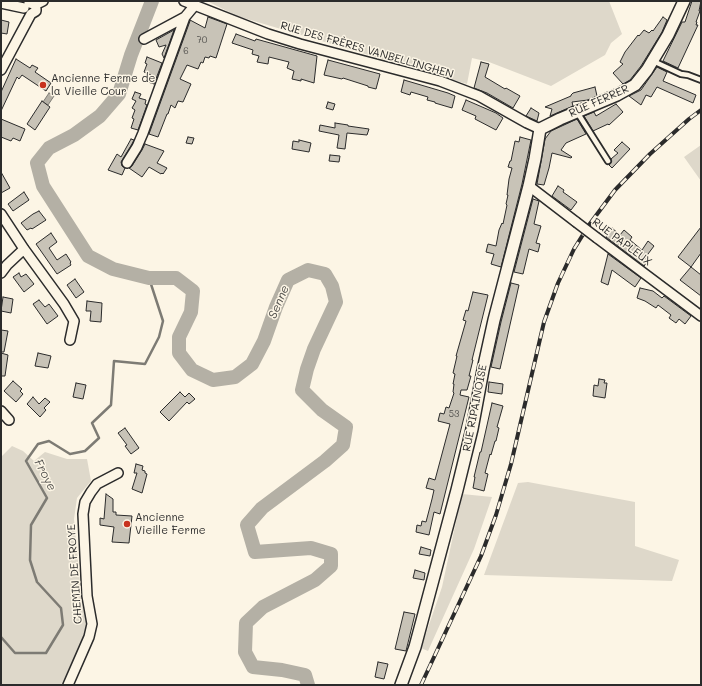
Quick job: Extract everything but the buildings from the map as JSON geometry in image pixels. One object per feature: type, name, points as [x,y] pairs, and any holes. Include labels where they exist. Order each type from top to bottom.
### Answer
[{"type":"street","name":"RUE DES FRÈRES VANBELLINGHEN","points":[[184,1],[275,36],[446,84],[479,96],[540,129]]},
{"type":"street","name":"RUE FERRER","points":[[540,129],[577,111],[617,95],[635,84],[647,70],[668,35],[684,1]]},
{"type":"street","points":[[28,11],[25,6],[28,3],[39,3]]},
{"type":"street","points":[[1,4],[28,11]]},
{"type":"street","points":[[127,163],[137,147],[143,133],[185,17],[195,5]]},
{"type":"street","points":[[1,70],[28,11]]},
{"type":"street","points":[[144,39],[185,17]]},
{"type":"street","name":"RUE RIPAINOISE","points":[[401,685],[415,647],[472,430],[482,370],[529,186],[540,129]]},
{"type":"street","name":"RUE PAPLEUX","points":[[529,186],[701,316]]},
{"type":"street","points":[[1,214],[24,249],[64,304],[74,321],[70,340]]},
{"type":"street","points":[[1,273],[7,265],[24,249]]},
{"type":"street","points":[[1,411],[9,420]]},
{"type":"street","name":"CHEMIN DE FROYE","points":[[68,685],[89,637],[92,624],[86,596],[83,514],[85,502],[97,484],[118,473]]},
{"type":"lane","points":[[652,61],[681,74],[701,80]]},
{"type":"lane","points":[[577,111],[608,162]]},
{"type":"shaded area","points":[[207,1],[609,1],[622,34],[611,43],[605,55],[551,86],[489,62],[472,58],[467,84],[237,16]]},
{"type":"shaded area","points":[[49,93],[54,96],[48,105],[43,102]]},
{"type":"shaded area","points":[[701,145],[701,181],[684,157]]},
{"type":"shaded area","points":[[12,446],[23,451],[34,461],[45,452],[67,459],[87,459],[91,481],[77,498],[74,519],[82,604],[87,625],[81,643],[61,685],[1,685],[1,457]]},
{"type":"shaded area","points":[[528,482],[635,502],[635,546],[679,560],[672,581],[484,575],[518,483]]},
{"type":"shaded area","points":[[462,494],[492,497],[474,549],[428,651],[421,648],[442,587]]},
{"type":"waterway","name":"Senne","points":[[152,1],[131,55],[119,94],[100,116],[74,135],[49,148],[37,163],[43,186],[88,256],[113,269],[149,278],[176,278],[193,291],[191,312],[179,337],[179,353],[192,370],[213,380],[235,377],[252,364],[264,341],[276,307],[288,280],[308,270],[325,274],[332,286],[336,302],[314,349],[302,390],[322,410],[346,427],[343,445],[325,461],[262,508],[247,525],[255,552],[311,548],[331,554],[331,566],[315,580],[263,607],[246,623],[245,652],[253,667],[282,670],[305,675],[308,685]]},
{"type":"waterway","name":"Froye","points":[[1,637],[15,653],[46,653],[63,625],[61,608],[37,582],[30,560],[31,525],[47,498],[26,461],[38,444],[49,441],[70,454],[85,451],[99,438],[92,423],[111,405],[114,361],[145,364],[159,337],[163,321],[149,278]]},
{"type":"railway","points":[[421,685],[481,556],[496,515],[511,464],[544,322],[558,283],[574,249],[589,225],[615,190],[650,154],[701,110]]},
{"type":"place","name":"Ancienne Ferme de la Vieille Cour","points":[[43,85]]},
{"type":"place","name":"Ancienne Vieille Ferme","points":[[127,524]]}]
